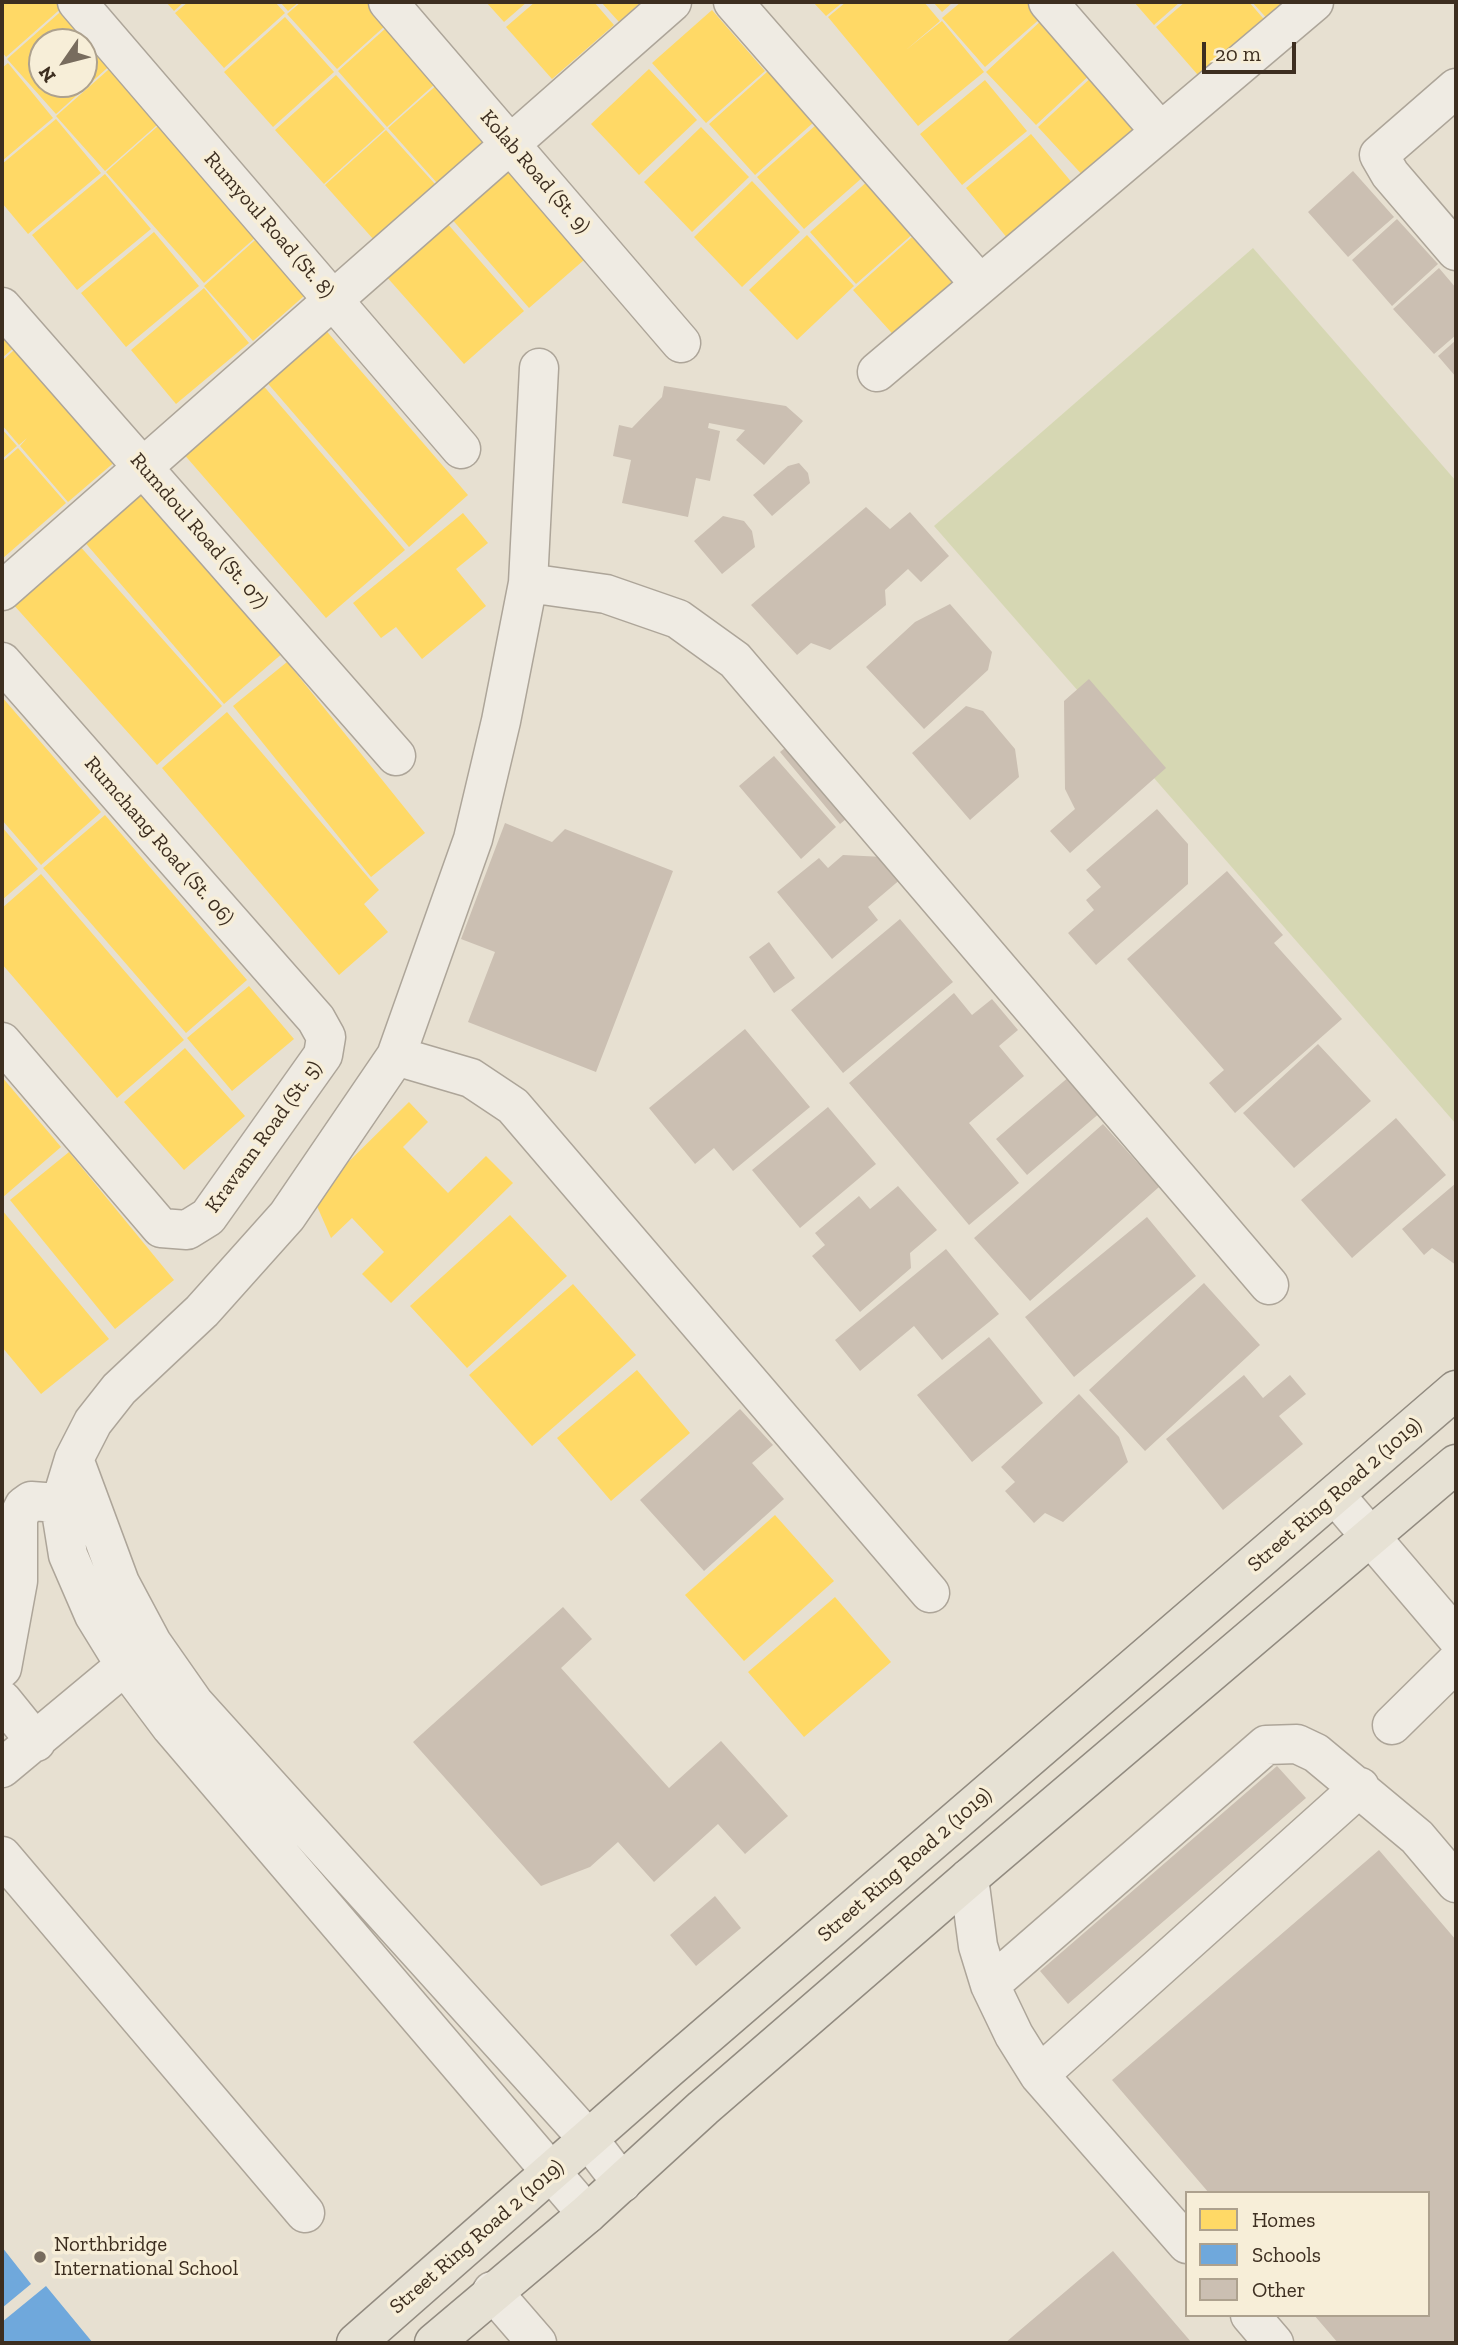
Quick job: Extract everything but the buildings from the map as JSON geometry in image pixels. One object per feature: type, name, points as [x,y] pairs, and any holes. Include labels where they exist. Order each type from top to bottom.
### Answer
[{"type":"main road","name":"Street Ring Road 2 (1019)","points":[[356,2343],[1456,1390]]},
{"type":"main road","points":[[434,2343],[492,2291],[587,2214],[703,2108],[969,1878],[1456,1464]]},
{"type":"street","name":"Rumyoul Road (St. 8)","points":[[77,2],[461,449]]},
{"type":"street","name":"Kolab Road (St. 9)","points":[[388,2],[681,343]]},
{"type":"street","points":[[2,591],[672,2]]},
{"type":"street","points":[[733,2],[980,284]]},
{"type":"street","points":[[1048,2],[1160,131]]},
{"type":"street","points":[[877,372],[1314,2]]},
{"type":"street","points":[[1456,88],[1379,155],[1390,174],[1456,251]]},
{"type":"street","name":"Rumdoul Road (St. 07)","points":[[2,307],[396,756]]},
{"type":"street","points":[[539,368],[528,583],[473,839],[396,1056],[287,1216],[202,1311],[118,1389],[93,1422],[74,1460],[75,1505],[68,1555],[94,1615],[194,1703],[589,2140],[622,2183]]},
{"type":"street","points":[[528,583],[606,594],[678,619],[735,660],[1269,1285]]},
{"type":"street","name":"Rumchang Road (St. 06)","points":[[2,662],[316,1019]]},
{"type":"street","name":"Kravann Road (St. 5)","points":[[2,1042],[161,1228],[187,1230],[208,1217],[323,1055],[326,1037],[316,1019]]},
{"type":"street","points":[[396,1056],[471,1078],[513,1106],[930,1592]]},
{"type":"street","points":[[1335,1495],[1456,1637]]},
{"type":"street","points":[[2,1668],[18,1581],[18,1518],[24,1506],[31,1501],[75,1505]]},
{"type":"street","points":[[2,1768],[139,1655]]},
{"type":"street","points":[[139,1655],[171,1727],[587,2214]]},
{"type":"street","points":[[1392,1725],[1456,1662]]},
{"type":"street","points":[[2,1700],[36,1742]]},
{"type":"street","points":[[990,1985],[1266,1745],[1297,1744],[1316,1753],[1417,1837],[1456,1883]]},
{"type":"street","points":[[1038,2075],[1360,1787]]},
{"type":"street","points":[[2,1856],[305,2213]]},
{"type":"street","points":[[969,1878],[978,1947],[990,1985],[1014,2035],[1038,2075],[1185,2242]]},
{"type":"street","points":[[492,2291],[537,2343]]},
{"type":"street","points":[[1252,2317],[1274,2343]]},
{"type":"green space","points":[[1253,248],[1456,481],[1456,1124],[934,526]]},
{"type":"place","name":"Northbridge International School","points":[[40,2257]]}]
